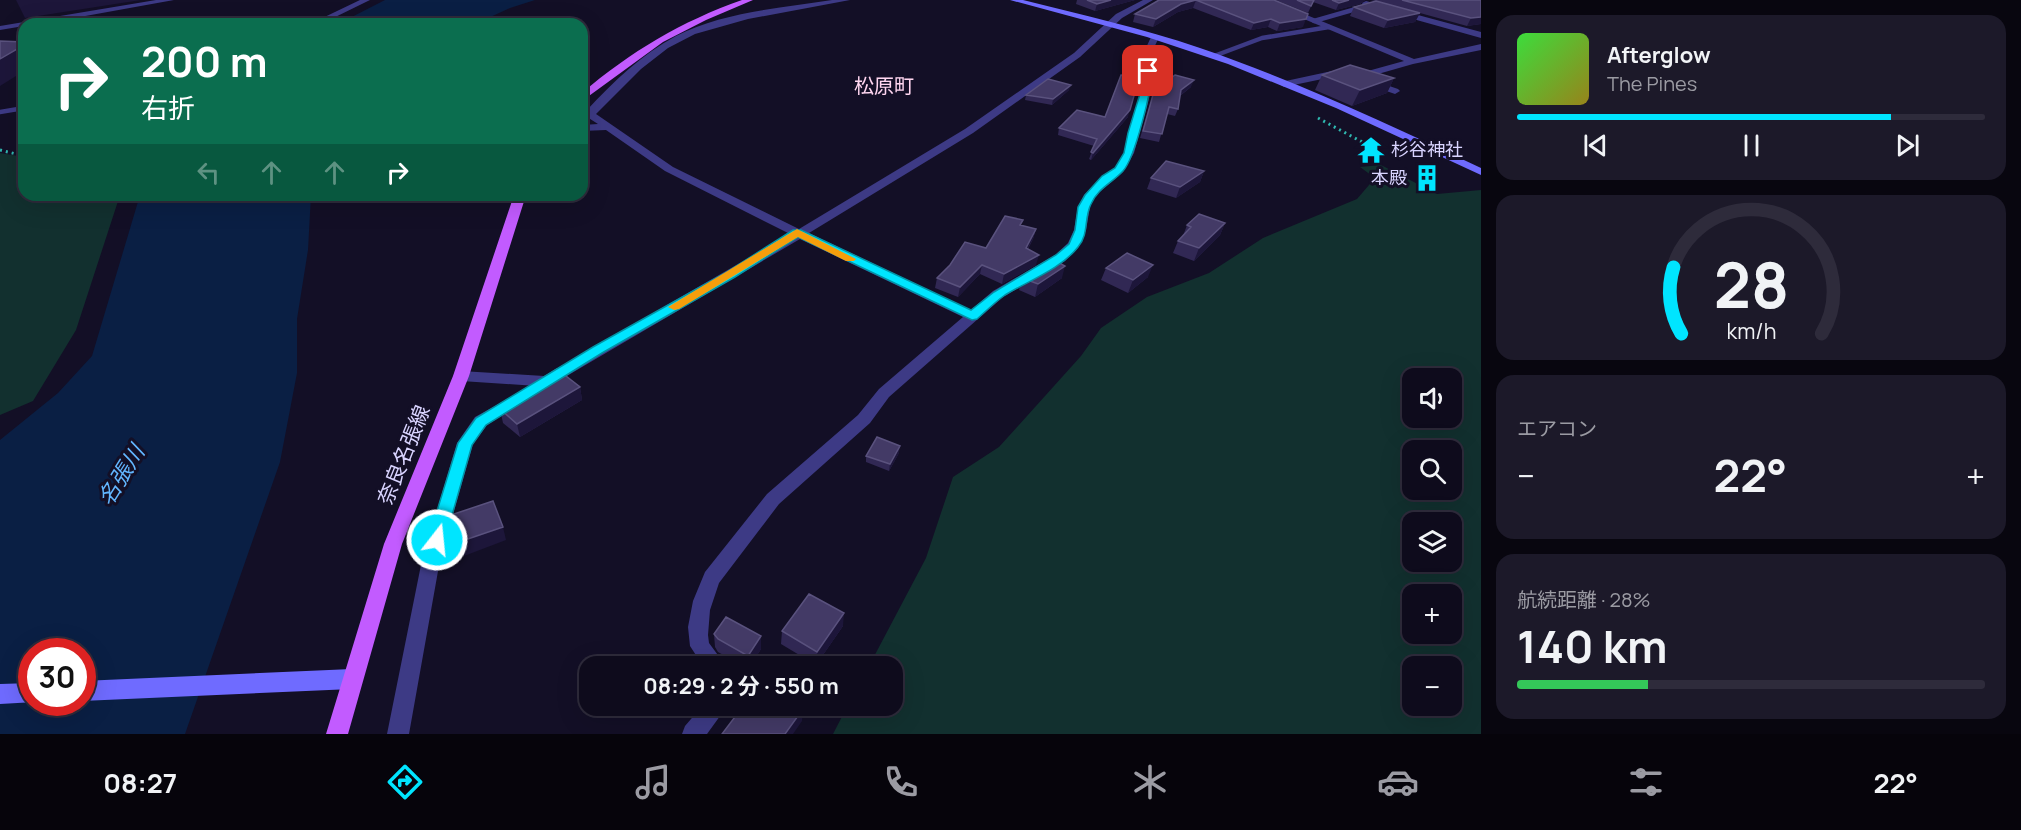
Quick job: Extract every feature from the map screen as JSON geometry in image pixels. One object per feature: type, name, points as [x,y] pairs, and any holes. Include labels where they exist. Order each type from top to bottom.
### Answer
[{"type":"main road","points":[[588,93],[611,73],[657,41],[699,20],[749,0]]},
{"type":"main road","name":"奈良名張線","points":[[337,734],[393,544],[461,376],[518,201]]},
{"type":"street","points":[[61,18],[170,0]]},
{"type":"street","points":[[327,18],[366,0]]},
{"type":"street","points":[[846,0],[730,22],[685,36],[626,78],[591,112],[593,118],[660,164],[797,233],[972,316]]},
{"type":"street","points":[[1014,0],[1155,37],[1214,56],[1379,123],[1481,172]]},
{"type":"street","points":[[398,734],[431,560],[465,443],[481,421],[978,126],[1016,96],[1069,61],[1119,15],[1149,0]]},
{"type":"street","points":[[1263,0],[1412,61]]},
{"type":"street","points":[[1352,0],[1371,3],[1481,35]]},
{"type":"street","points":[[0,28],[18,25]]},
{"type":"street","points":[[1466,31],[1481,27]]},
{"type":"street","points":[[708,656],[699,645],[698,635],[701,610],[712,578],[773,499],[864,419],[884,393],[998,294],[1060,258],[1074,245],[1080,230],[1084,207],[1090,195],[1106,178],[1119,170],[1129,153],[1148,84],[1149,50],[1155,37]]},
{"type":"street","points":[[1284,84],[1332,74],[1357,77],[1412,61],[1481,47]]},
{"type":"street","points":[[1346,75],[1395,91]]},
{"type":"street","points":[[588,128],[607,127]]},
{"type":"street","points":[[461,376],[546,381]]},
{"type":"street","points":[[96,690],[352,679]]},
{"type":"street","points":[[0,694],[18,693]]},
{"type":"street","points":[[693,734],[708,716]]},
{"type":"lane","points":[[1314,21],[1371,3]]},
{"type":"lane","points":[[1214,56],[1262,38],[1329,27]]},
{"type":"lane","points":[[0,112],[18,109]]},
{"type":"path","points":[[1318,118],[1386,155]]},
{"type":"path","points":[[0,150],[18,154]]},
{"type":"green space","points":[[0,153],[18,156],[18,201],[118,201],[76,330],[33,401],[0,415]]},
{"type":"green space","points":[[1381,165],[1437,194],[1481,190],[1481,734],[833,734],[842,716],[903,716],[903,656],[874,656],[926,558],[953,477],[999,447],[1081,356],[1101,328],[1147,297],[1209,273],[1263,238],[1357,199],[1375,178],[1360,167]]},
{"type":"water","points":[[385,0],[535,0],[488,18],[350,18]]},
{"type":"water","name":"名張川","points":[[138,201],[311,201],[308,250],[297,319],[297,373],[280,462],[185,734],[0,734],[0,440],[58,393],[92,356]]},
{"type":"building","points":[[1087,0],[1111,0],[1097,4]]},
{"type":"building","points":[[1159,0],[1196,0],[1181,4],[1156,19],[1135,14]]},
{"type":"building","points":[[1196,0],[1274,0],[1308,14],[1306,19],[1280,23],[1271,19],[1254,23]]},
{"type":"building","points":[[1297,0],[1314,0],[1311,6]]},
{"type":"building","points":[[1332,0],[1349,0],[1339,3]]},
{"type":"building","points":[[1402,0],[1481,0],[1481,17],[1471,18]]},
{"type":"building","points":[[1376,1],[1420,13],[1388,20],[1354,7]]},
{"type":"building","points":[[0,41],[18,42],[18,48],[0,59]]},
{"type":"building","points":[[1350,65],[1394,78],[1360,90],[1322,75]]},
{"type":"building","points":[[1121,75],[1139,78],[1130,110],[1093,153],[1091,152],[1097,139],[1059,128],[1077,110],[1105,117]]},
{"type":"building","points":[[1175,75],[1194,80],[1181,90],[1178,109],[1169,107],[1162,134],[1143,131],[1154,91]]},
{"type":"building","points":[[1048,79],[1071,85],[1053,99],[1026,95]]},
{"type":"building","points":[[1166,161],[1204,171],[1180,187],[1151,178]]},
{"type":"building","points":[[1199,214],[1225,223],[1199,248],[1178,241],[1191,227],[1187,225]]},
{"type":"building","points":[[1005,216],[1023,220],[1020,225],[1036,229],[1026,248],[1039,255],[1004,274],[982,265],[960,287],[937,278],[950,265],[965,242],[986,248]]},
{"type":"building","points":[[1127,253],[1153,265],[1133,280],[1106,268]]},
{"type":"building","points":[[1054,260],[1065,266],[1038,284],[1022,278]]},
{"type":"building","points":[[557,369],[580,387],[517,424],[500,409],[544,383],[540,380]]},
{"type":"building","points":[[877,437],[900,446],[890,464],[866,456]]},
{"type":"building","points":[[493,501],[503,527],[459,542],[451,515]]},
{"type":"building","points":[[809,594],[844,613],[817,652],[782,631]]},
{"type":"building","points":[[726,617],[761,636],[748,656],[718,639],[714,634]]},
{"type":"building","points":[[736,716],[798,716],[785,734],[722,734]]},
{"type":"slow traffic","points":[[674,307],[797,233],[850,259]]},
{"type":"place","name":"杉谷神社","points":[[1371,150]]},
{"type":"place","name":"本殿","points":[[1427,178]]},
{"type":"district","name":"松原町","points":[[884,86]]},
{"type":"route","points":[[437,540],[465,443],[481,421],[797,233],[972,316],[998,294],[1060,258],[1074,245],[1080,230],[1084,207],[1090,195],[1106,178],[1119,170],[1129,153],[1148,84],[1148,71]]}]
